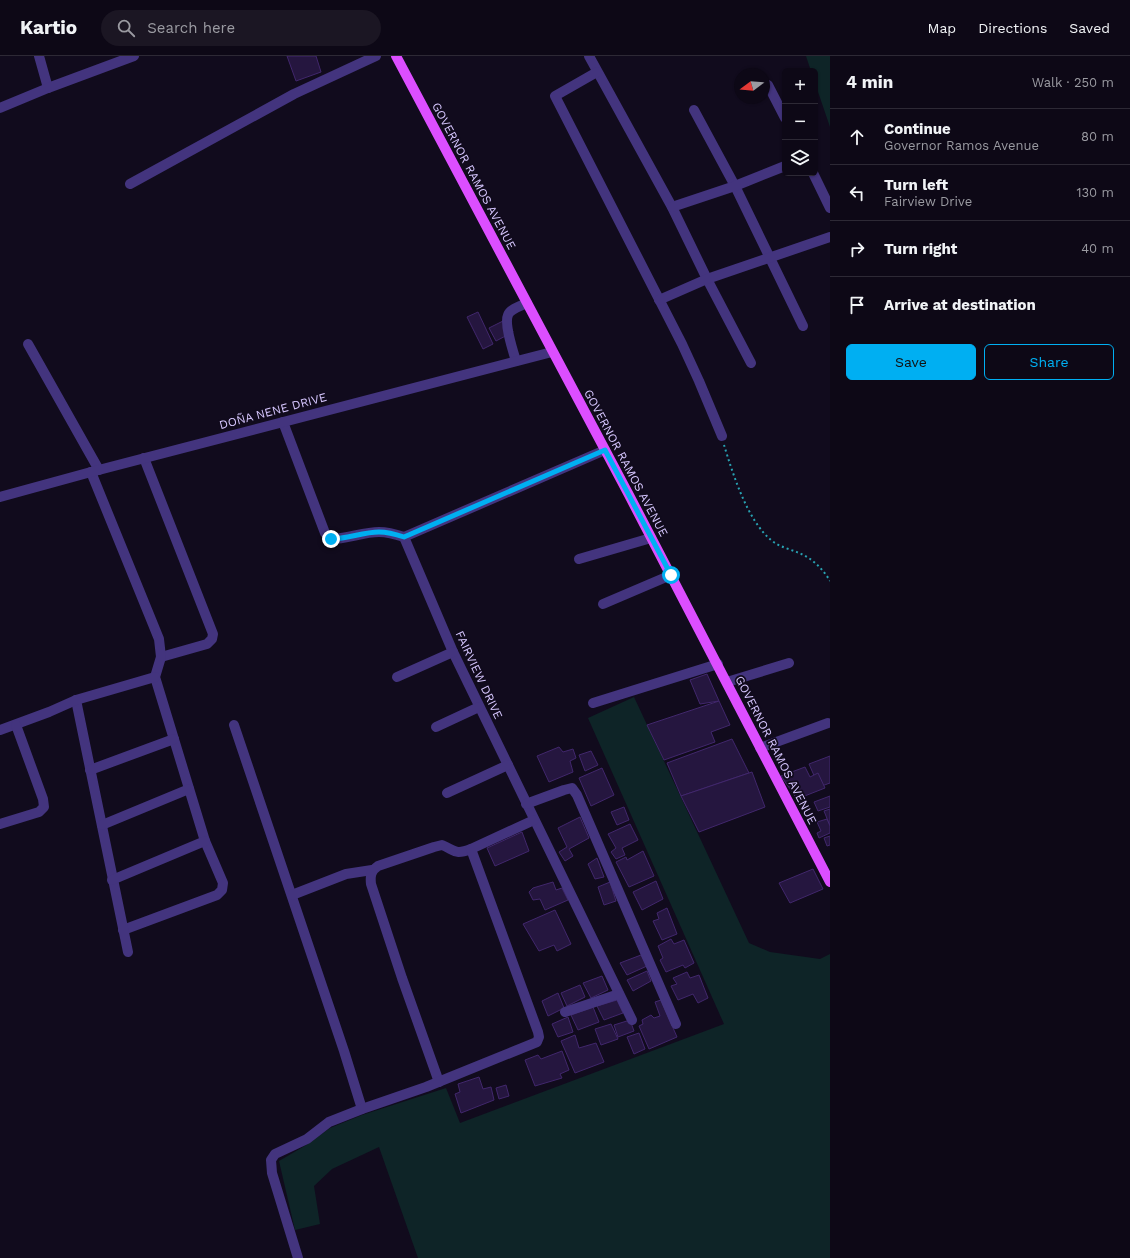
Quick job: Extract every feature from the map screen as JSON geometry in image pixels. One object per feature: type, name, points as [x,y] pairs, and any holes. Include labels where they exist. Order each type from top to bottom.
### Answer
[{"type":"main road","name":"GOVERNOR RAMOS AVENUE","points":[[396,56],[652,538],[830,882]]},
{"type":"street","points":[[39,56],[48,88]]},
{"type":"street","points":[[0,108],[48,88],[134,56]]},
{"type":"street","points":[[130,184],[294,94],[376,56]]},
{"type":"street","points":[[589,56],[672,207],[751,364]]},
{"type":"street","points":[[597,72],[555,96],[699,381],[722,436]]},
{"type":"street","points":[[770,89],[782,112]]},
{"type":"street","points":[[694,110],[735,186],[803,326]]},
{"type":"street","points":[[672,207],[735,186],[782,167]]},
{"type":"street","points":[[814,176],[830,208]]},
{"type":"street","points":[[659,300],[707,279],[830,237]]},
{"type":"street","points":[[516,362],[507,324],[508,315],[511,311],[527,303]]},
{"type":"street","points":[[28,344],[95,471],[159,639],[161,657],[155,677],[205,840],[223,883],[222,890],[217,895],[123,930]]},
{"type":"street","name":"DOÑA NENE DRIVE","points":[[0,497],[552,352]]},
{"type":"street","points":[[283,422],[325,533],[331,539],[339,539],[377,532],[391,533],[404,537],[605,450]]},
{"type":"street","points":[[144,458],[213,634],[212,639],[207,644],[161,657]]},
{"type":"street","name":"FAIRVIEW DRIVE","points":[[404,537],[453,652],[632,1020]]},
{"type":"street","points":[[579,559],[652,538]]},
{"type":"street","points":[[602,604],[671,575]]},
{"type":"street","points":[[397,677],[453,652]]},
{"type":"street","points":[[727,682],[789,663]]},
{"type":"street","points":[[593,703],[718,664]]},
{"type":"street","points":[[0,730],[16,725],[76,700],[155,677]]},
{"type":"street","points":[[76,700],[128,952]]},
{"type":"street","points":[[436,727],[479,707]]},
{"type":"street","points":[[760,748],[828,723]]},
{"type":"street","points":[[0,824],[40,812],[44,807],[43,799],[16,725]]},
{"type":"street","points":[[234,725],[362,1109]]},
{"type":"street","points":[[90,770],[174,740]]},
{"type":"street","points":[[447,792],[508,765]]},
{"type":"street","points":[[526,804],[572,788],[577,795],[676,1024]]},
{"type":"street","points":[[102,825],[189,789]]},
{"type":"street","points":[[292,896],[346,874],[372,870],[378,866],[438,846],[442,845],[454,852],[463,852],[534,820]]},
{"type":"street","points":[[112,880],[205,840]]},
{"type":"street","points":[[298,1258],[272,1173],[271,1160],[275,1154],[307,1139],[330,1122],[439,1082],[534,1044],[539,1038],[471,849]]},
{"type":"street","points":[[372,870],[370,875],[371,884],[402,978],[439,1082]]},
{"type":"street","points":[[565,1012],[619,994]]},
{"type":"path","points":[[722,436],[733,473],[743,499],[759,527],[771,540],[816,562],[830,581]]},
{"type":"green space","points":[[806,56],[830,56],[830,127],[818,92],[818,68],[810,68]]},
{"type":"green space","points":[[634,697],[749,943],[770,952],[820,959],[830,954],[830,1258],[418,1258],[379,1147],[332,1169],[314,1186],[320,1224],[295,1230],[279,1161],[308,1144],[330,1128],[362,1115],[446,1088],[460,1123],[724,1024],[588,718]]},
{"type":"building","points":[[287,56],[316,56],[321,72],[296,81]]},
{"type":"building","points":[[478,312],[493,344],[483,349],[467,317]]},
{"type":"building","points":[[507,319],[513,332],[496,341],[489,328]]},
{"type":"building","points":[[707,674],[719,701],[700,704],[690,680]]},
{"type":"building","points":[[719,701],[730,725],[711,732],[715,742],[664,760],[647,725]]},
{"type":"building","points":[[732,739],[749,773],[681,796],[667,763]]},
{"type":"building","points":[[559,747],[563,752],[573,749],[576,758],[570,761],[573,772],[549,782],[537,756]]},
{"type":"building","points":[[591,751],[598,765],[585,771],[579,755]]},
{"type":"building","points":[[830,756],[830,783],[819,787],[809,764]]},
{"type":"building","points":[[805,767],[810,777],[818,773],[825,788],[797,799],[781,776]]},
{"type":"building","points":[[602,768],[614,795],[591,806],[579,778]]},
{"type":"building","points":[[752,772],[765,807],[699,832],[681,796]]},
{"type":"building","points":[[830,796],[830,807],[818,811],[814,802]]},
{"type":"building","points":[[624,807],[629,820],[617,825],[611,812]]},
{"type":"building","points":[[830,809],[830,826],[824,811]]},
{"type":"building","points":[[580,817],[589,838],[569,849],[573,856],[565,861],[559,852],[567,847],[558,828]]},
{"type":"building","points":[[827,819],[830,826],[830,833],[819,838],[817,833],[821,831],[817,822]]},
{"type":"building","points":[[630,824],[638,840],[622,848],[625,855],[616,859],[611,852],[616,848],[608,834]]},
{"type":"building","points":[[522,832],[529,851],[495,866],[487,848]]},
{"type":"building","points":[[830,836],[830,845],[827,846],[824,838]]},
{"type":"building","points":[[643,851],[654,876],[629,887],[616,862],[626,857],[627,860]]},
{"type":"building","points":[[597,858],[604,877],[595,879],[588,864]]},
{"type":"building","points":[[813,869],[823,889],[790,903],[779,883]]},
{"type":"building","points":[[656,881],[663,899],[642,910],[633,892]]},
{"type":"building","points":[[553,882],[556,890],[562,888],[568,900],[545,910],[540,899],[533,900],[529,892],[533,888]]},
{"type":"building","points":[[610,882],[616,901],[604,905],[598,887]]},
{"type":"building","points":[[667,908],[677,934],[662,940],[653,921],[659,919],[657,913]]},
{"type":"building","points":[[555,910],[571,944],[557,951],[554,945],[539,951],[523,924]]},
{"type":"building","points":[[671,939],[674,944],[684,940],[694,963],[685,968],[683,965],[666,972],[660,960],[663,958],[658,946]]},
{"type":"building","points":[[641,955],[647,966],[627,975],[620,963]]},
{"type":"building","points":[[647,971],[651,981],[633,991],[627,980]]},
{"type":"building","points":[[687,972],[690,978],[699,975],[708,998],[698,1003],[693,994],[678,1000],[671,986],[677,984],[673,978]]},
{"type":"building","points":[[602,976],[608,990],[591,998],[583,983]]},
{"type":"building","points":[[580,985],[585,997],[567,1006],[561,993]]},
{"type":"building","points":[[558,993],[564,1008],[548,1016],[542,1001]]},
{"type":"building","points":[[617,1000],[623,1013],[604,1020],[597,1006]]},
{"type":"building","points":[[661,1000],[677,1037],[649,1049],[639,1026],[643,1024],[642,1020],[651,1015],[654,1018],[660,1016],[655,1002]]},
{"type":"building","points":[[593,1007],[599,1022],[578,1030],[571,1015]]},
{"type":"building","points":[[568,1017],[573,1032],[558,1037],[552,1024]]},
{"type":"building","points":[[630,1020],[634,1031],[618,1037],[614,1025]]},
{"type":"building","points":[[611,1024],[618,1039],[601,1045],[595,1029]]},
{"type":"building","points":[[639,1033],[645,1049],[634,1054],[627,1037]]},
{"type":"building","points":[[575,1035],[579,1048],[596,1043],[604,1062],[575,1073],[561,1041]]},
{"type":"building","points":[[562,1051],[569,1070],[560,1074],[562,1078],[535,1086],[525,1060],[538,1055],[541,1059]]},
{"type":"building","points":[[479,1077],[483,1089],[491,1087],[494,1100],[461,1113],[455,1094],[460,1092],[458,1084]]},
{"type":"building","points":[[506,1085],[509,1096],[499,1099],[496,1088]]},
{"type":"route","points":[[331,539],[339,539],[377,532],[391,533],[404,537],[605,450],[671,575]]}]
